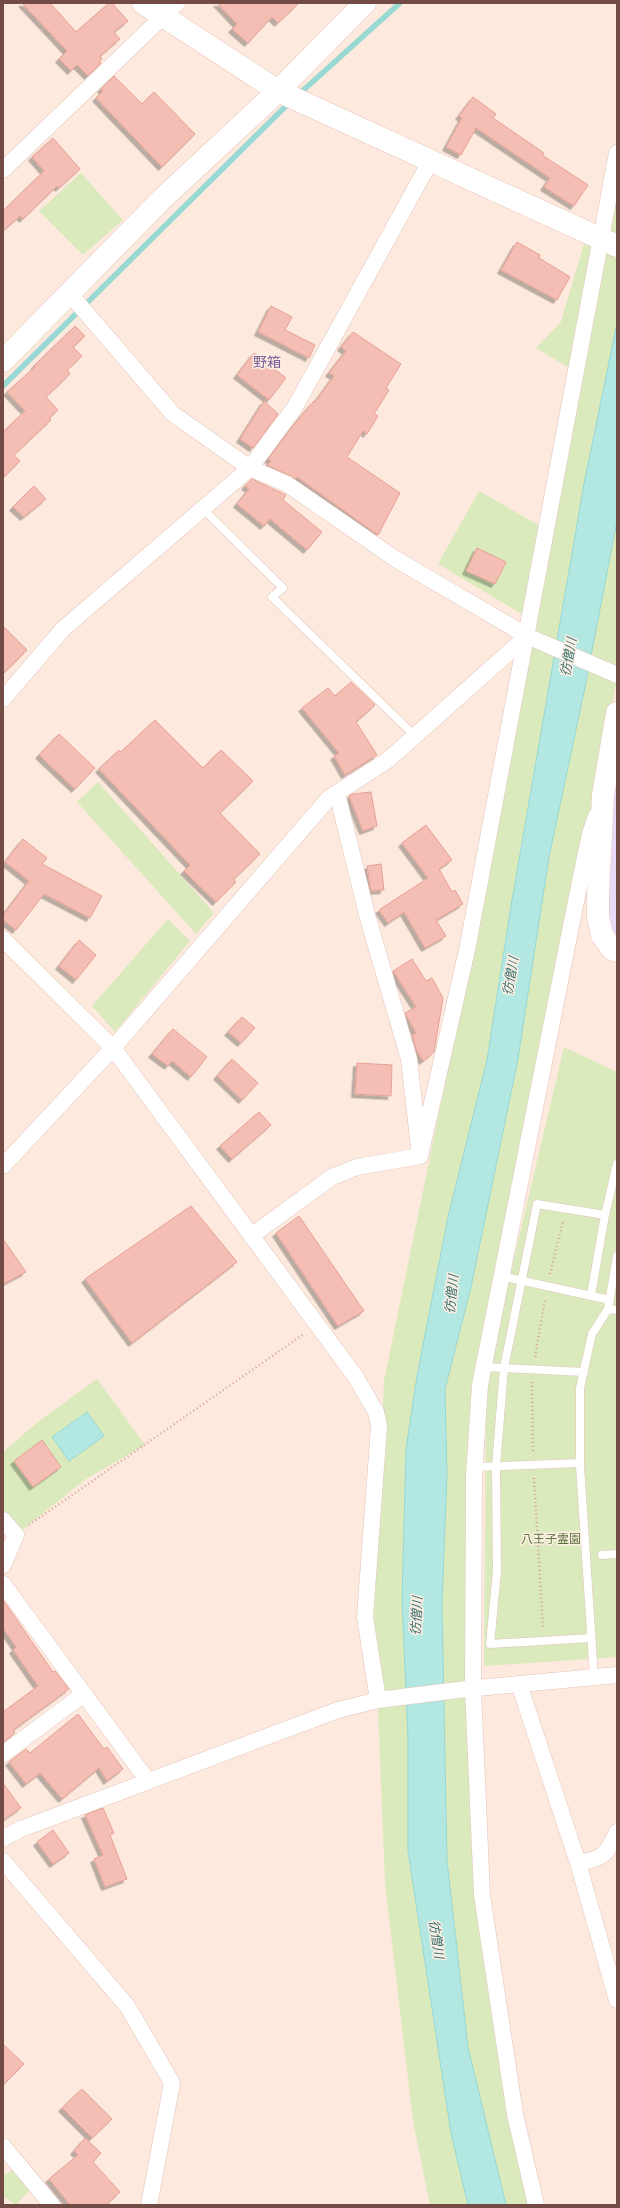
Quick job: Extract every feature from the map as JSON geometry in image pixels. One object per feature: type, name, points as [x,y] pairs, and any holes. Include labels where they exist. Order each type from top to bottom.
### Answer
[{"type":"street","points":[[143,3],[171,10],[278,90],[609,242]]},
{"type":"street","points":[[3,361],[162,200],[278,90],[364,3]]},
{"type":"street","points":[[3,170],[171,10]]},
{"type":"street","points":[[420,1156],[467,950],[609,242],[617,154]]},
{"type":"street","points":[[3,699],[63,629],[250,468],[295,407],[431,160]]},
{"type":"street","points":[[70,294],[173,414],[250,468],[288,484],[394,558],[530,637],[617,675]]},
{"type":"street","points":[[3,1166],[113,1048],[324,804],[337,793],[388,760],[414,735],[530,637]]},
{"type":"street","points":[[617,713],[603,795],[598,916],[602,935],[612,949],[617,951]]},
{"type":"street","points":[[337,793],[367,915],[409,1059],[420,1156]]},
{"type":"street","points":[[536,2205],[515,2114],[482,1895],[469,1688],[475,1467],[480,1385],[483,1367],[590,834],[603,795]]},
{"type":"street","points":[[3,939],[113,1048],[355,1376],[376,1412],[379,1426],[365,1616],[378,1700]]},
{"type":"street","points":[[251,1236],[332,1177],[357,1167],[420,1156]]},
{"type":"street","points":[[3,1520],[16,1534],[3,1565]]},
{"type":"street","points":[[3,1584],[148,1781]]},
{"type":"street","points":[[3,1838],[21,1829],[338,1710],[378,1700],[469,1688],[617,1675]]},
{"type":"street","points":[[519,1684],[578,1863],[617,2000]]},
{"type":"street","points":[[3,1754],[84,1694]]},
{"type":"street","points":[[578,1863],[599,1859],[610,1848],[617,1832]]},
{"type":"street","points":[[3,1861],[128,2007],[172,2083],[149,2205]]},
{"type":"street","points":[[3,2146],[52,2205]]},
{"type":"lane","points":[[202,509],[283,588],[272,597],[414,735]]},
{"type":"lane","points":[[592,1295],[605,1215],[617,1164]]},
{"type":"lane","points":[[591,1638],[490,1644],[497,1571],[496,1466],[504,1368],[538,1204],[605,1215]]},
{"type":"lane","points":[[594,1677],[580,1462],[580,1388],[592,1334],[608,1309],[617,1256]]},
{"type":"lane","points":[[501,1276],[610,1300]]},
{"type":"lane","points":[[608,1309],[617,1310]]},
{"type":"lane","points":[[483,1367],[584,1372]]},
{"type":"lane","points":[[475,1467],[580,1462]]},
{"type":"lane","points":[[602,1555],[617,1554]]},
{"type":"path","points":[[544,1640],[537,1546],[530,1391],[548,1286],[566,1209]]},
{"type":"path","points":[[16,1534],[317,1325]]},
{"type":"shaded area","points":[[617,754],[617,951],[612,949],[600,849]]},
{"type":"green space","name":"八王子霊園","points":[[617,152],[617,678],[491,1356],[564,1047],[617,1072],[617,1657],[484,1666],[486,1412],[470,1618],[481,1857],[536,2205],[430,2205],[413,2121],[385,1883],[374,1611],[384,1381],[484,894],[530,619],[438,564],[479,491],[547,530],[576,372],[536,348],[561,322],[584,243],[599,248]]},
{"type":"green space","points":[[81,173],[123,220],[83,255],[39,211]]},
{"type":"green space","points":[[98,782],[214,913],[196,934],[77,802]]},
{"type":"green space","points":[[168,919],[190,941],[115,1032],[92,1006]]},
{"type":"green space","points":[[97,1379],[145,1445],[86,1479],[16,1535],[3,1515],[3,1452],[39,1421]]},
{"type":"green space","points":[[14,2169],[30,2190],[16,2205],[3,2196],[3,2176]]},
{"type":"water","name":"彷僧川","points":[[617,323],[617,521],[584,692],[549,857],[518,1059],[471,1287],[445,1389],[447,1475],[442,1603],[447,1860],[468,2047],[506,2205],[468,2205],[451,2133],[408,1851],[408,1739],[402,1600],[406,1449],[417,1376],[448,1217],[487,1060],[511,906],[584,484]]},
{"type":"water","points":[[87,1412],[104,1436],[69,1461],[52,1437]]},
{"type":"building","points":[[22,3],[50,3],[76,32],[109,3],[112,3],[128,21],[114,32],[120,39],[100,56],[102,59],[99,62],[101,63],[88,76],[77,65],[71,71],[59,59],[67,51]]},
{"type":"building","points":[[217,3],[299,3],[278,23],[272,17],[248,43],[232,29],[237,24]]},
{"type":"building","points":[[114,76],[142,104],[154,92],[195,134],[162,167],[96,98],[103,91],[101,89]]},
{"type":"building","points":[[473,97],[496,114],[493,118],[544,153],[542,155],[588,185],[574,206],[544,187],[550,178],[476,128],[461,155],[446,147],[462,118],[459,116]]},
{"type":"building","points":[[53,138],[80,169],[59,188],[57,186],[23,219],[20,216],[3,231],[3,211],[44,171],[32,157]]},
{"type":"building","points":[[517,242],[540,255],[539,258],[570,277],[557,300],[501,270]]},
{"type":"building","points":[[271,306],[292,317],[285,330],[315,345],[309,358],[258,332]]},
{"type":"building","points":[[75,326],[85,336],[73,347],[82,356],[67,370],[70,374],[46,397],[58,410],[49,418],[51,420],[14,455],[20,461],[3,478],[3,432],[25,411],[7,392],[35,367],[34,366]]},
{"type":"building","points":[[353,332],[401,364],[386,388],[389,390],[374,414],[378,416],[367,434],[363,431],[347,457],[400,493],[378,535],[297,477],[296,479],[267,465],[271,461],[268,459],[292,427],[314,401],[315,402],[334,376],[329,373],[346,351],[341,347]]},
{"type":"building","points":[[254,353],[286,378],[269,400],[237,375]]},
{"type":"building","points":[[264,401],[278,414],[253,448],[240,439]]},
{"type":"building","points":[[252,479],[286,495],[283,500],[322,532],[307,550],[270,519],[264,526],[237,504],[249,489],[245,486]]},
{"type":"building","points":[[34,486],[46,499],[24,517],[13,507]]},
{"type":"building","points":[[477,548],[506,562],[495,584],[466,571]]},
{"type":"building","points":[[3,626],[27,650],[3,674]]},
{"type":"building","points":[[351,682],[375,705],[356,722],[377,755],[345,775],[334,756],[339,753],[302,708],[328,688],[335,696]]},
{"type":"building","points":[[155,720],[203,768],[221,750],[253,781],[220,813],[260,854],[233,880],[236,882],[216,902],[184,871],[190,865],[99,769],[119,750],[121,752]]},
{"type":"building","points":[[59,734],[95,768],[75,789],[39,755]]},
{"type":"building","points":[[371,792],[377,826],[363,831],[349,796],[353,794]]},
{"type":"building","points":[[426,825],[452,860],[439,869],[452,892],[455,890],[463,904],[436,920],[446,936],[425,948],[404,912],[388,923],[379,910],[428,878],[402,843]]},
{"type":"building","points":[[23,839],[47,858],[42,864],[102,896],[90,918],[44,894],[16,930],[3,920],[3,915],[29,881],[5,862]]},
{"type":"building","points":[[381,864],[384,890],[371,891],[367,866]]},
{"type":"building","points":[[79,940],[96,955],[76,980],[59,966]]},
{"type":"building","points":[[412,959],[426,981],[432,978],[443,998],[434,1052],[423,1061],[416,1049],[412,1035],[416,1033],[405,1013],[416,1007],[393,971]]},
{"type":"building","points":[[242,1017],[255,1028],[241,1043],[228,1032]]},
{"type":"building","points":[[173,1029],[207,1057],[191,1077],[172,1061],[168,1066],[152,1054]]},
{"type":"building","points":[[232,1059],[258,1083],[242,1100],[217,1076]]},
{"type":"building","points":[[357,1063],[392,1065],[391,1096],[355,1094]]},
{"type":"building","points":[[259,1112],[271,1125],[232,1159],[220,1146]]},
{"type":"building","points":[[191,1206],[237,1262],[132,1343],[85,1279]]},
{"type":"building","points":[[299,1216],[364,1311],[338,1326],[276,1233]]},
{"type":"building","points":[[3,1239],[26,1272],[3,1284]]},
{"type":"building","points":[[42,1440],[61,1467],[33,1487],[14,1461]]},
{"type":"building","points":[[3,1600],[53,1672],[55,1671],[69,1689],[13,1730],[15,1733],[3,1742],[3,1712],[38,1686],[13,1650],[16,1647],[3,1628]]},
{"type":"building","points":[[78,1714],[104,1749],[107,1747],[123,1769],[107,1781],[99,1768],[62,1799],[40,1773],[26,1784],[9,1762],[26,1749],[30,1753]]},
{"type":"building","points":[[3,1783],[21,1808],[3,1820]]},
{"type":"building","points":[[103,1808],[114,1833],[110,1835],[127,1879],[105,1887],[94,1859],[103,1855],[85,1815]]},
{"type":"building","points":[[53,1830],[69,1853],[53,1864],[37,1842]]},
{"type":"building","points":[[3,2044],[24,2064],[3,2085]]},
{"type":"building","points":[[82,2089],[112,2119],[92,2138],[62,2108]]},
{"type":"building","points":[[85,2138],[101,2153],[93,2162],[120,2192],[106,2205],[70,2205],[49,2179],[78,2155],[74,2151]]},
{"type":"waterway","points":[[298,95],[400,3]]},
{"type":"waterway","points":[[3,386],[290,102]]},
{"type":"district","name":"野箱","points":[[267,362]]}]
